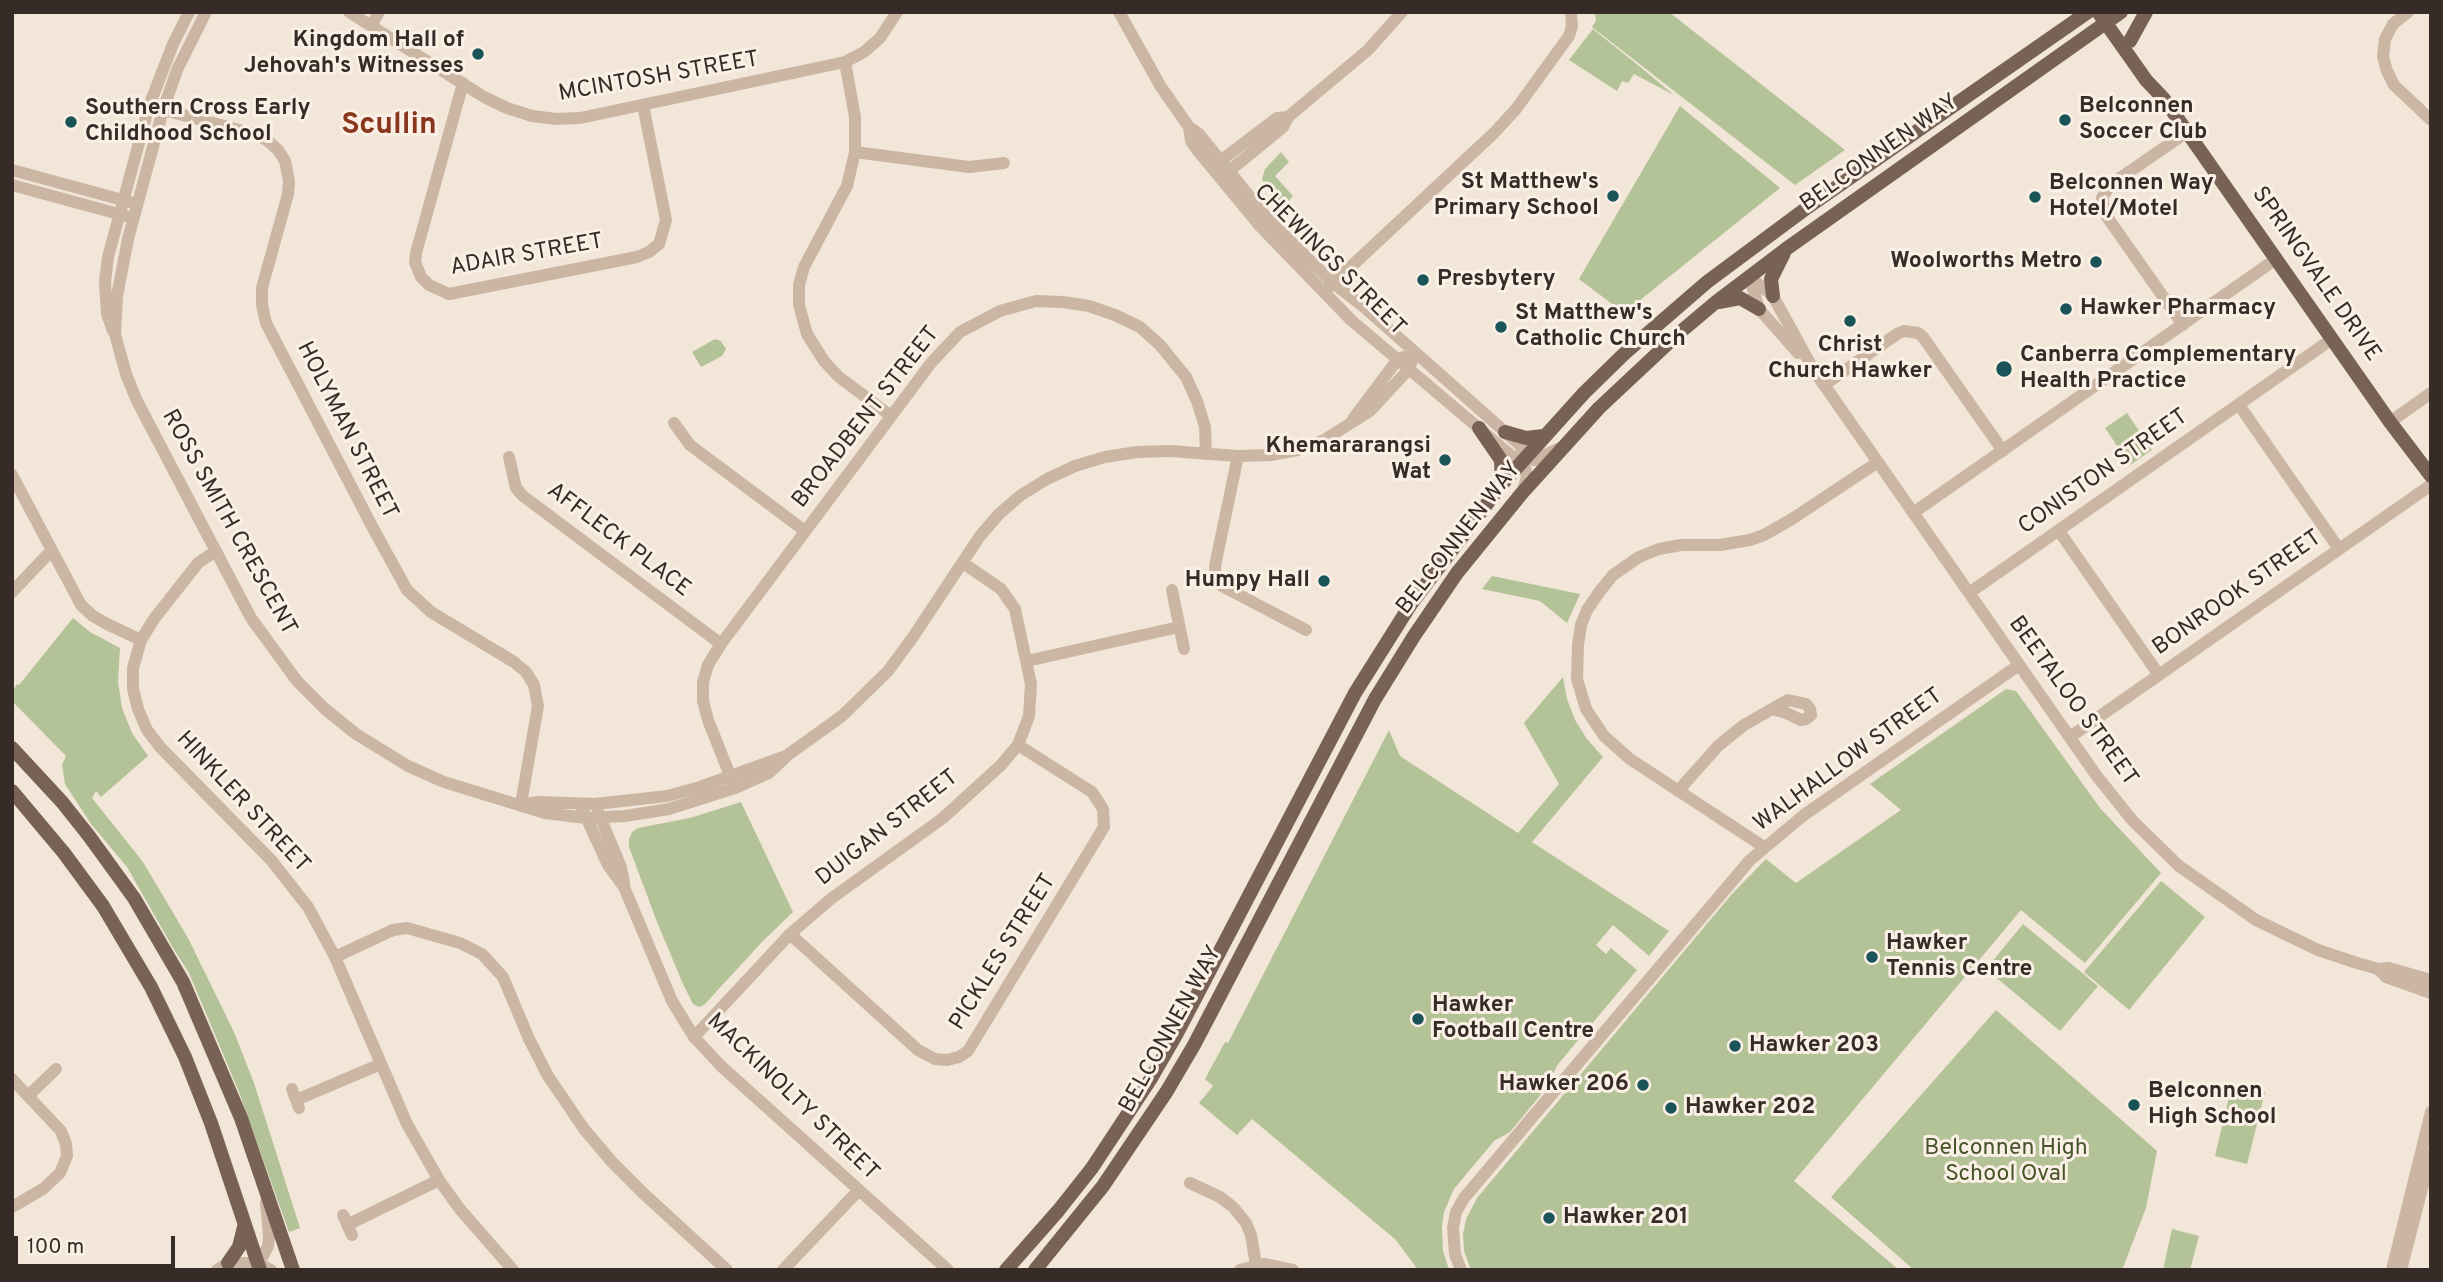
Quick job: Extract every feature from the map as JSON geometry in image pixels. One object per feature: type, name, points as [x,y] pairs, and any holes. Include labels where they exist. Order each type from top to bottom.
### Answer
[{"type":"main road","name":"BELCONNEN WAY","points":[[1006,1270],[1092,1168],[1150,1080],[1330,740],[1382,649],[1446,556],[1543,436],[1625,353],[1707,282],[1841,184],[2088,12]]},
{"type":"main road","points":[[2130,41],[2146,12]]},
{"type":"main road","name":"BELCONNEN WAY","points":[[1035,1270],[1116,1167],[1167,1091],[1194,1045],[1348,749],[1401,657],[1462,568],[1522,493],[1640,369],[1716,302],[1786,248],[2110,16]]},
{"type":"main road","name":"SPRINGVALE DRIVE","points":[[2110,16],[2153,73],[2164,99]]},
{"type":"main road","name":"SPRINGVALE DRIVE","points":[[2110,16],[2146,80],[2164,99],[2390,422],[2431,476]]},
{"type":"main road","points":[[1707,282],[1736,273],[1749,276],[1750,259],[1764,239]]},
{"type":"main road","points":[[1773,296],[1771,279],[1786,248]]},
{"type":"main road","points":[[1716,302],[1740,298],[1759,309]]},
{"type":"main road","points":[[1479,428],[1501,460],[1502,484]]},
{"type":"main road","points":[[1505,432],[1526,438],[1543,436]]},
{"type":"main road","points":[[1330,740],[1348,749]]},
{"type":"main road","points":[[16,751],[89,835],[126,888],[183,982],[241,1118],[293,1270]]},
{"type":"main road","points":[[12,791],[64,853],[103,906],[151,987],[194,1079],[211,1123],[256,1268]]},
{"type":"main road","points":[[1176,1035],[1194,1045]]},
{"type":"main road","points":[[223,1267],[239,1247],[245,1226]]},
{"type":"street","name":"ROSS SMITH CRESCENT","points":[[189,12],[173,44],[149,106],[119,214],[108,257],[105,282],[107,314],[137,401],[261,634],[284,666],[325,709],[365,740],[409,766],[482,795],[545,813],[586,818],[634,815],[696,802],[732,783]]},
{"type":"street","name":"ROSS SMITH CRESCENT","points":[[115,334],[120,276],[163,110],[177,70],[205,12]]},
{"type":"street","name":"MCINTOSH STREET","points":[[349,12],[508,108],[532,116],[556,119],[580,118],[845,62],[864,52],[880,38],[897,12]]},
{"type":"street","points":[[371,26],[379,12]]},
{"type":"street","name":"CHEWINGS STREET","points":[[1119,12],[1161,87],[1189,127],[1191,141],[1220,170],[1263,221],[1329,287],[1351,320],[1513,457],[1524,459],[1521,446],[1364,307],[1329,287]]},
{"type":"street","points":[[1329,287],[1494,133],[1516,109],[1569,36],[1572,26],[1571,12]]},
{"type":"street","points":[[2408,12],[2393,24],[2385,39],[2384,57],[2394,85],[2431,120]]},
{"type":"street","points":[[1220,170],[1283,127],[1288,117],[1368,50],[1396,14]]},
{"type":"street","points":[[845,62],[855,117],[855,152],[847,186],[804,267],[799,285],[799,304],[807,334],[824,361],[839,377],[891,416]]},
{"type":"street","name":"ADAIR STREET","points":[[463,83],[415,262],[421,277],[429,285],[449,294],[637,257],[659,244],[667,220],[643,105]]},
{"type":"street","name":"HOLYMAN STREET","points":[[149,106],[254,134],[267,140],[285,161],[289,181],[288,194],[262,288],[266,323],[407,590],[431,612],[514,662],[526,672],[534,685],[538,706],[521,804]]},
{"type":"street","points":[[2183,325],[2105,214],[2102,198],[2110,185],[2187,132]]},
{"type":"street","points":[[855,152],[969,167],[1004,163]]},
{"type":"street","points":[[134,218],[16,187],[18,172],[137,204]]},
{"type":"street","points":[[1913,513],[2276,259]]},
{"type":"street","name":"BEETALOO STREET","points":[[1749,276],[1773,296],[1812,369]]},
{"type":"street","name":"BEETALOO STREET","points":[[1749,276],[1759,309],[1824,385],[2019,665],[2132,820],[2179,866],[2256,920],[2318,950],[2378,970],[2386,977],[2430,994]]},
{"type":"street","name":"BROADBENT STREET","points":[[732,783],[703,701],[703,682],[708,665],[891,416],[943,348],[960,332],[980,320],[1023,304],[1037,302],[1089,306],[1115,315],[1139,327],[1170,356],[1186,377],[1205,427],[1206,454]]},
{"type":"street","points":[[1824,385],[1896,334],[1904,331],[1918,333],[2003,451]]},
{"type":"street","name":"CONISTON STREET","points":[[1969,593],[2332,339]]},
{"type":"street","name":"ROSS SMITH CRESCENT","points":[[521,804],[595,804],[667,796],[769,773],[789,754],[842,716],[888,671],[980,536],[999,514],[1021,495],[1075,466],[1105,457],[1170,451],[1238,456],[1271,455],[1298,450],[1324,440],[1370,411],[1409,369],[1415,353]]},
{"type":"street","points":[[1398,359],[1415,353]]},
{"type":"street","name":"ROSS SMITH CRESCENT","points":[[1351,422],[1398,359]]},
{"type":"street","points":[[2390,422],[2431,393]]},
{"type":"street","points":[[2239,405],[2339,549]]},
{"type":"street","points":[[674,423],[690,445],[805,531]]},
{"type":"street","points":[[1522,493],[1527,477],[1524,459],[1535,460],[1565,445]]},
{"type":"street","points":[[1238,456],[1215,566],[1216,579],[1222,586],[1306,630]]},
{"type":"street","name":"AFFLECK PLACE","points":[[509,457],[516,488],[523,496],[721,644]]},
{"type":"street","points":[[1764,847],[1620,752],[1604,736],[1586,709],[1579,689],[1576,669],[1581,625],[1587,610],[1613,575],[1639,557],[1659,549],[1681,545],[1720,545],[1764,536],[1878,462]]},
{"type":"street","points":[[12,475],[81,605],[93,616],[141,640]]},
{"type":"street","name":"BONROOK STREET","points":[[2070,737],[2431,485]]},
{"type":"street","points":[[2059,530],[2159,675]]},
{"type":"street","points":[[12,592],[51,551]]},
{"type":"street","name":"HINKLER STREET","points":[[216,551],[198,563],[141,640],[133,668],[133,689],[138,709],[147,730],[161,748],[284,875],[307,906],[335,957],[407,1125],[439,1180],[480,1235],[513,1270]]},
{"type":"street","name":"DUIGAN STREET","points":[[694,1037],[790,934],[832,898],[943,818],[1001,765],[1018,745],[1031,705],[1031,684],[1015,609],[1001,589],[963,562]]},
{"type":"street","points":[[1172,590],[1184,649]]},
{"type":"street","points":[[1027,661],[1179,627]]},
{"type":"street","name":"WALHALLOW STREET","points":[[1461,1270],[1455,1254],[1453,1228],[1464,1198],[1725,888],[1764,847],[1804,815],[2019,665]]},
{"type":"street","points":[[1678,791],[1718,746],[1744,725],[1772,709]]},
{"type":"street","name":"PICKLES STREET","points":[[790,934],[918,1051],[935,1059],[947,1060],[968,1051],[1104,827],[1103,809],[1092,792],[1018,745]]},
{"type":"street","name":"MACKINOLTY STREET","points":[[580,804],[608,864],[624,887],[672,1001],[694,1037],[721,1066],[948,1270]]},
{"type":"street","name":"MACKINOLTY STREET","points":[[595,804],[621,867],[624,887]]},
{"type":"street","points":[[611,844],[616,828],[624,819],[634,815]]},
{"type":"street","points":[[335,957],[393,930],[407,928],[460,943],[482,954],[503,977],[548,1076],[584,1129],[642,1193],[727,1270]]},
{"type":"street","name":"BEETALOO STREET","points":[[2378,970],[2389,968],[2430,979]]},
{"type":"street","points":[[296,1099],[381,1064]]},
{"type":"street","points":[[28,1096],[56,1069]]},
{"type":"street","points":[[12,1079],[61,1131],[66,1144],[66,1157],[60,1173],[43,1189],[12,1207]]},
{"type":"street","points":[[2401,1270],[2426,1185],[2431,1112]]},
{"type":"street","points":[[2392,1270],[2429,1153]]},
{"type":"street","points":[[347,1225],[439,1180]]},
{"type":"street","points":[[1190,1183],[1233,1207],[1246,1223],[1256,1265]]},
{"type":"street","points":[[256,1268],[269,1237],[265,1191]]},
{"type":"street","points":[[783,1270],[858,1191]]},
{"type":"street","name":"MACKINOLTY STREET","points":[[920,1247],[940,1270]]},
{"type":"street","points":[[1240,1270],[1256,1265],[1281,1266],[1293,1270]]},
{"type":"street","points":[[223,1267],[271,1270]]},
{"type":"green space","points":[[1595,12],[1669,12],[1845,150],[1795,185],[1592,27],[1596,21]]},
{"type":"green space","points":[[1593,29],[1674,95],[1634,74],[1628,83],[1622,81],[1617,91],[1569,60]]},
{"type":"green space","points":[[1680,106],[1780,188],[1624,313],[1579,279]]},
{"type":"green space","points":[[1281,152],[1289,162],[1275,176],[1293,196],[1284,207],[1262,179],[1265,169]]},
{"type":"green space","points":[[715,339],[721,341],[726,349],[722,356],[701,367],[692,352]]},
{"type":"green space","points":[[2127,413],[2152,450],[2130,465],[2105,428]]},
{"type":"green space","points":[[1492,576],[1580,594],[1567,623],[1540,601],[1482,589]]},
{"type":"green space","points":[[73,618],[90,632],[120,648],[118,682],[122,708],[132,733],[148,756],[101,797],[96,791],[92,798],[143,862],[188,938],[234,1032],[254,1083],[300,1228],[289,1232],[239,1092],[189,973],[127,867],[91,824],[65,784],[62,765],[66,756],[12,701],[12,693],[17,684],[19,685]]},
{"type":"green space","points":[[1563,677],[1575,720],[1603,757],[1532,842],[1669,931],[1649,956],[1613,925],[1596,945],[1606,954],[1611,948],[1637,970],[1559,1063],[1539,1097],[1510,1132],[1494,1141],[1454,1189],[1444,1212],[1442,1226],[1443,1251],[1449,1270],[1418,1270],[1396,1240],[1252,1119],[1237,1135],[1199,1103],[1213,1086],[1205,1079],[1225,1042],[1228,1043],[1389,730],[1400,756],[1518,833],[1559,784],[1524,723]]},
{"type":"green space","points":[[2006,689],[2016,691],[2100,808],[2161,873],[2085,963],[2021,910],[1794,1181],[1899,1270],[1471,1270],[1464,1251],[1463,1234],[1466,1219],[1477,1198],[1732,894],[1766,859],[1796,883],[1901,810],[1870,784]]},
{"type":"green space","points":[[741,802],[793,912],[704,1005],[699,1007],[693,1004],[683,984],[657,922],[629,847],[629,839],[632,832],[638,828],[690,818]]},
{"type":"green space","points":[[2161,881],[2205,917],[2129,1010],[2084,972]]},
{"type":"green space","points":[[2023,924],[2098,986],[2060,1031],[1986,969]]},
{"type":"green space","name":"Belconnen High School Oval","points":[[1996,1010],[2157,1151],[2146,1208],[2122,1270],[1914,1270],[1831,1197]]},
{"type":"green space","points":[[2232,1084],[2265,1092],[2247,1164],[2215,1156]]},
{"type":"green space","points":[[2172,1229],[2199,1236],[2190,1270],[2163,1270]]},
{"type":"place","name":"Kingdom Hall of Jehovah's Witnesses","points":[[478,54]]},
{"type":"place","name":"Belconnen Soccer Club","points":[[2065,120]]},
{"type":"place","name":"Southern Cross Early Childhood School","points":[[71,122]]},
{"type":"place","name":"St Matthew's Primary School","points":[[1613,196]]},
{"type":"place","name":"Belconnen Way Hotel/Motel","points":[[2035,197]]},
{"type":"place","name":"Woolworths Metro","points":[[2096,262]]},
{"type":"place","name":"Presbytery","points":[[1423,280]]},
{"type":"place","name":"Hawker Pharmacy","points":[[2066,309]]},
{"type":"place","name":"Christ Church Hawker","points":[[1850,321]]},
{"type":"place","name":"St Matthew's Catholic Church","points":[[1501,327]]},
{"type":"place","name":"Canberra Complementary Health Practice","points":[[2004,369]]},
{"type":"place","name":"Khemararangsi Wat","points":[[1445,460]]},
{"type":"place","name":"Humpy Hall","points":[[1324,581]]},
{"type":"place","name":"Hawker Tennis Centre","points":[[1872,957]]},
{"type":"place","name":"Hawker Football Centre","points":[[1418,1019]]},
{"type":"place","name":"Hawker 203","points":[[1735,1046]]},
{"type":"place","name":"Hawker 206","points":[[1643,1085]]},
{"type":"place","name":"Belconnen High School","points":[[2134,1105]]},
{"type":"place","name":"Hawker 202","points":[[1671,1108]]},
{"type":"place","name":"Hawker 201","points":[[1549,1218]]},
{"type":"district","name":"Scullin","points":[[389,127]]}]
